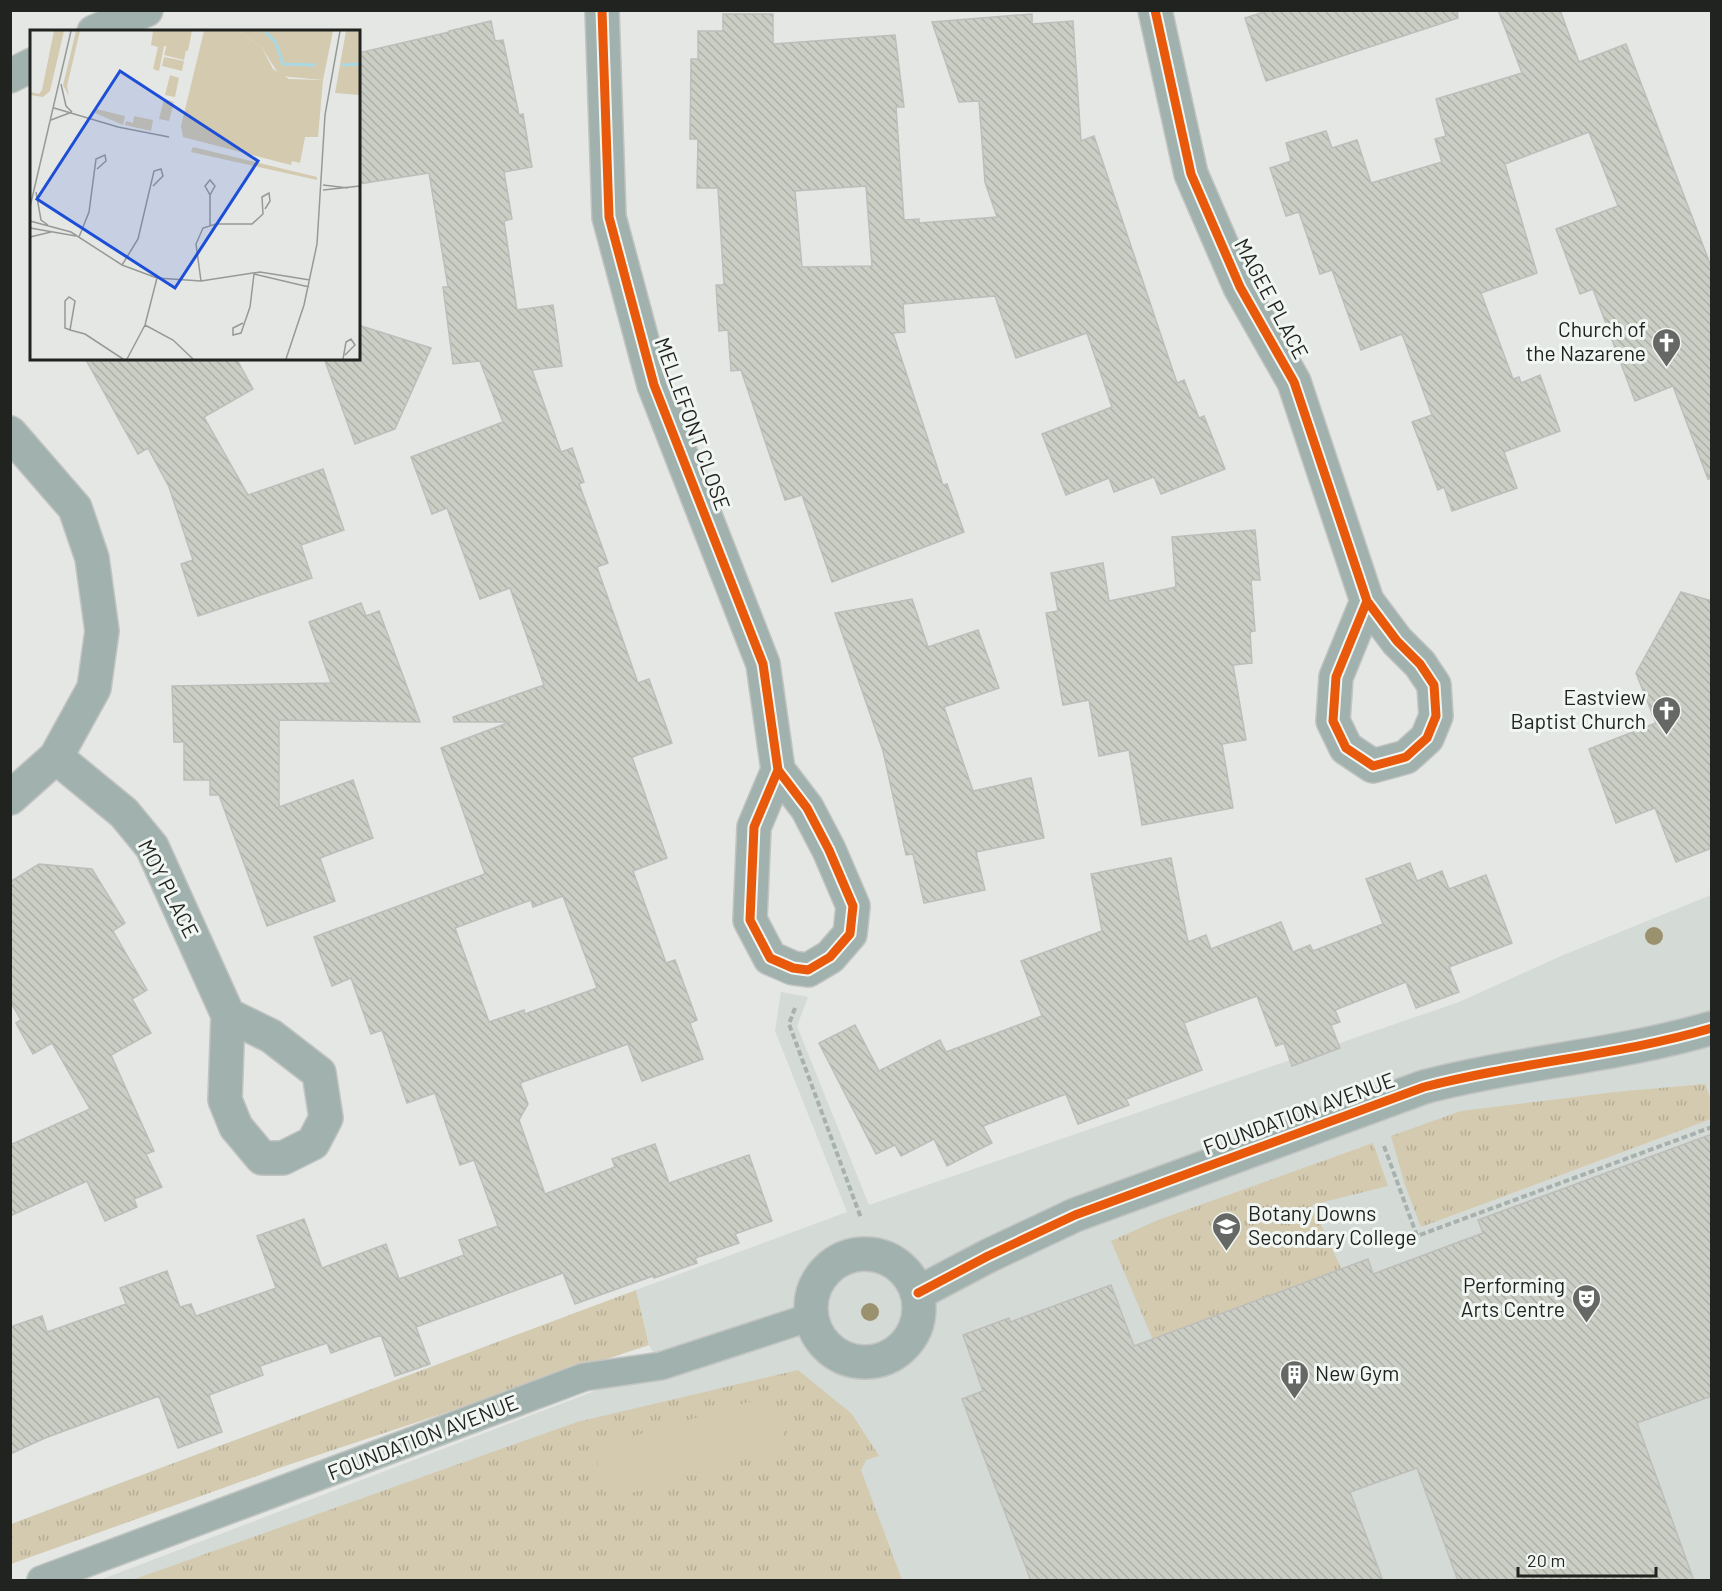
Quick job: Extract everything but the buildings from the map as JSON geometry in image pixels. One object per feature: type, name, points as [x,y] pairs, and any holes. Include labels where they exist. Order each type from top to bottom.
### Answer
[{"type":"street","points":[[99,30],[146,10]]},
{"type":"street","name":"MELLEFONT CLOSE","points":[[602,10],[609,217],[654,385],[763,664],[778,770],[807,808],[829,850],[853,906],[850,934],[830,957],[808,970]]},
{"type":"street","name":"MAGEE PLACE","points":[[1155,10],[1191,174],[1240,287],[1294,382],[1367,601]]},
{"type":"street","points":[[10,76],[30,66]]},
{"type":"street","points":[[10,433],[75,508],[92,558],[102,631],[94,688],[56,757],[10,798]]},
{"type":"street","name":"MOY PLACE","points":[[56,757],[124,813],[152,848],[228,1015]]},
{"type":"street","points":[[778,770],[754,827],[750,920],[770,958],[793,968],[808,970]]},
{"type":"street","name":"FOUNDATION AVENUE","points":[[918,1293],[988,1256],[1075,1215],[1424,1087],[1464,1076],[1651,1045],[1712,1028]]},
{"type":"street","points":[[869,1254],[885,1257],[911,1278],[918,1293],[919,1310],[916,1327],[907,1342],[895,1353],[879,1360],[861,1362],[844,1358],[829,1348],[817,1334],[811,1317],[813,1293],[825,1272],[845,1258],[869,1254]]},
{"type":"lane","name":"FOUNDATION AVENUE","points":[[41,1581],[584,1377],[661,1366],[811,1317]]},
{"type":"path","points":[[808,970],[789,1024],[861,1218]]},
{"type":"path","points":[[1382,1141],[1418,1236],[1712,1127]]},
{"type":"shaded area","name":"Botany Downs Secondary College","points":[[1711,895],[1711,1580],[100,1580],[660,1366],[649,1345],[636,1290],[847,1212],[775,1031],[781,992],[808,997],[797,1026],[869,1205],[1459,1002],[1561,956]]},
{"type":"green space","points":[[1705,1084],[1711,1100],[1711,1119],[1421,1227],[1405,1185],[1391,1136],[1461,1111],[1615,1092]]},
{"type":"green space","points":[[1373,1143],[1388,1186],[1312,1205],[1346,1279],[1156,1347],[1111,1241],[1158,1220]]},
{"type":"green space","points":[[636,1290],[649,1345],[279,1468],[11,1564],[11,1524]]},
{"type":"green space","points":[[798,1370],[852,1414],[879,1456],[866,1460],[861,1470],[902,1580],[132,1580],[577,1422]]},
{"type":"green space","points":[[773,1395],[787,1446],[608,1500],[593,1448]]},
{"type":"cycle path","points":[[602,10],[609,217],[654,385],[763,664],[778,770],[807,808],[829,850],[853,906],[850,934],[830,957],[808,970],[793,968],[770,958],[750,920],[754,827],[778,770]]},
{"type":"cycle path","points":[[1155,10],[1191,174],[1240,287],[1294,382],[1367,601],[1397,641],[1420,664],[1434,685],[1436,716],[1427,738],[1406,757],[1373,766],[1346,748],[1333,721],[1336,677],[1367,601]]},
{"type":"cycle path","points":[[918,1293],[988,1256],[1075,1215],[1424,1087],[1496,1071],[1640,1046],[1712,1028]]},
{"type":"place","name":"Church of the Nazarene","points":[[1667,368]]},
{"type":"place","name":"Eastview Baptist Church","points":[[1667,736]]},
{"type":"place","name":"Botany Downs Secondary College","points":[[1227,1252]]},
{"type":"place","name":"Performing Arts Centre","points":[[1586,1324]]},
{"type":"place","name":"New Gym","points":[[1294,1400]]}]
